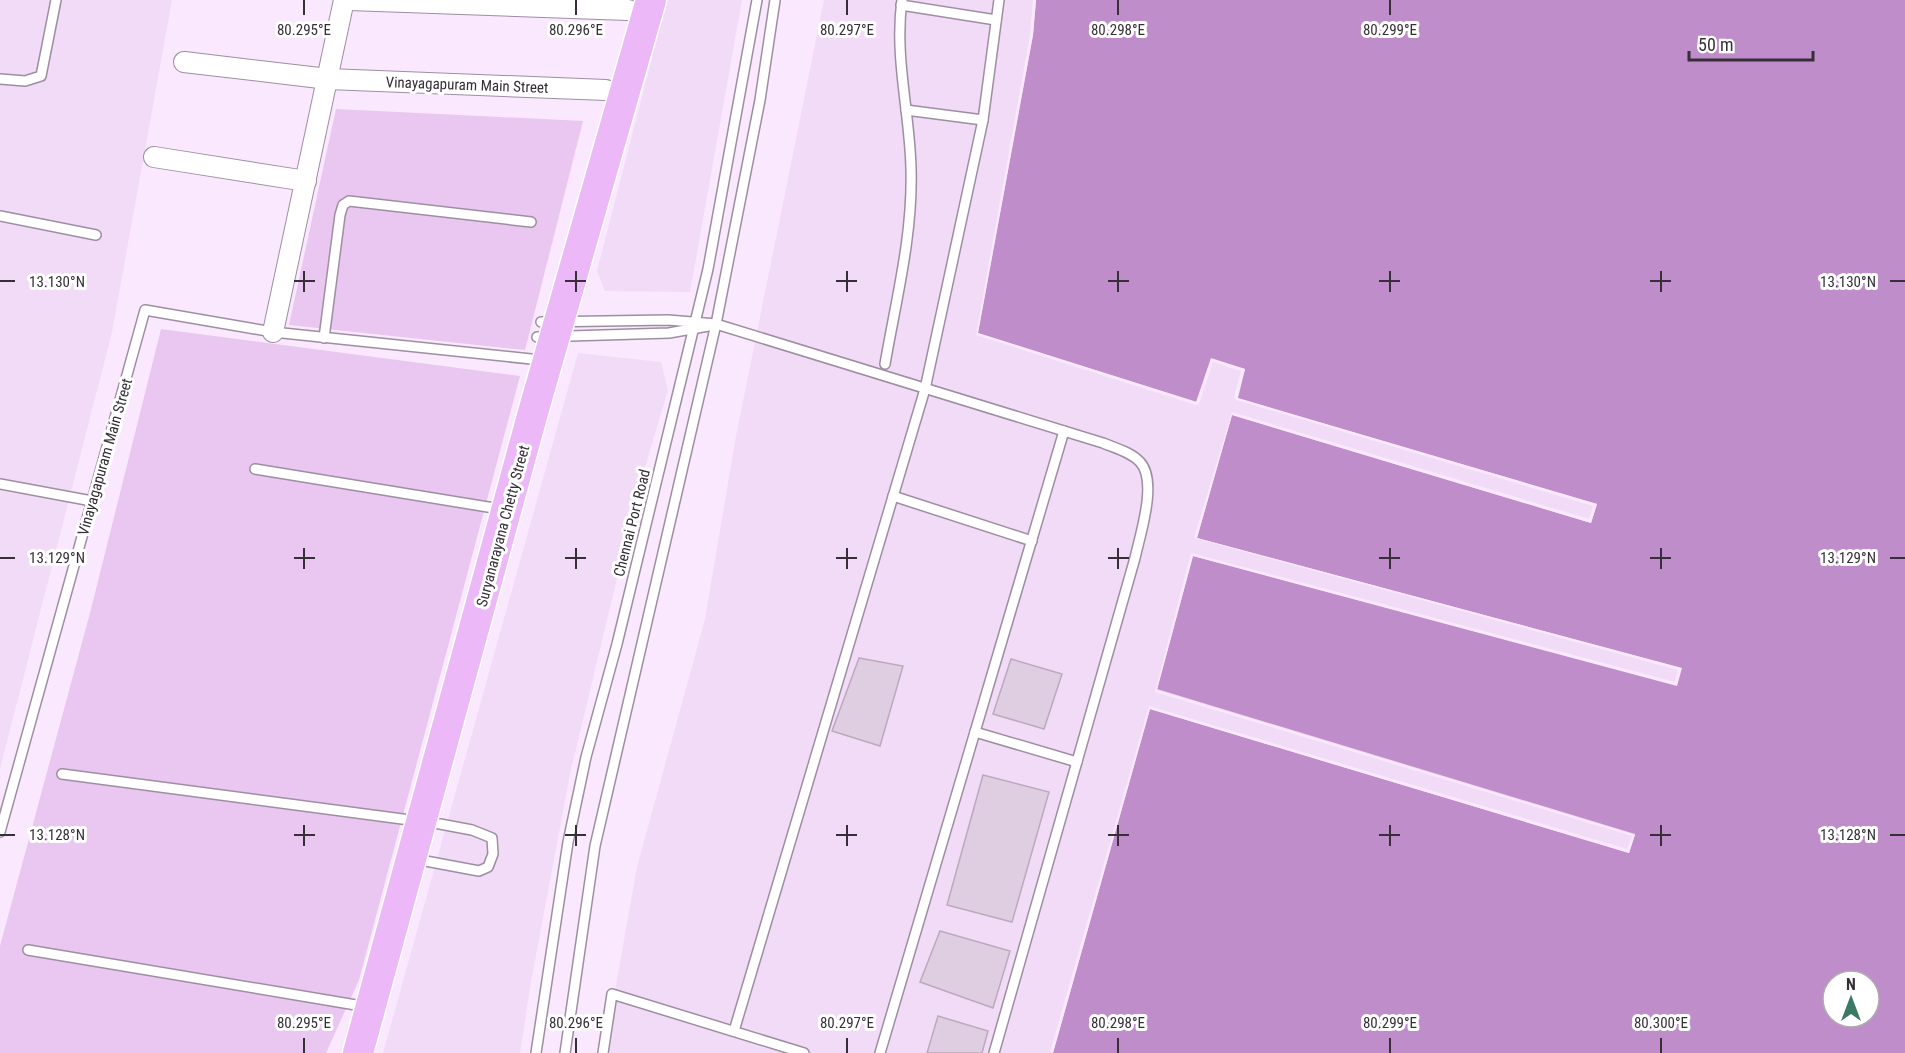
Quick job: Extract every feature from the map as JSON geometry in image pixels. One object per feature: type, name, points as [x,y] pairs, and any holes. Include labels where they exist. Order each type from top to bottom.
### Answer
[{"type":"main road","name":"Suryanarayana Chetty Street","points":[[343,1053],[414,820],[544,335],[606,90],[637,3]]},
{"type":"main road","name":"Suryanarayana Chetty Street","points":[[358,1053],[410,859],[414,820],[494,508],[637,3]]},
{"type":"street","points":[[273,332],[344,0]]},
{"type":"street","points":[[349,0],[637,3]]},
{"type":"street","name":"Vinayagapuram Main Street","points":[[184,62],[328,79],[606,90]]},
{"type":"street","points":[[154,157],[306,181]]},
{"type":"lane","points":[[0,79],[25,81],[41,76],[56,0]]},
{"type":"lane","name":"Chennai Port Road","points":[[536,1053],[568,842],[586,757],[617,644],[695,326],[757,0]]},
{"type":"lane","points":[[565,1053],[595,846],[716,324],[760,100],[775,0]]},
{"type":"lane","points":[[734,1031],[925,388],[983,120],[999,0]]},
{"type":"lane","points":[[885,364],[912,212],[911,166],[898,25],[901,2],[996,20]]},
{"type":"lane","points":[[906,110],[983,120]]},
{"type":"lane","points":[[324,338],[340,216],[343,205],[349,201],[531,222]]},
{"type":"lane","points":[[0,216],[96,235]]},
{"type":"lane","name":"Vinayagapuram Main Street","points":[[0,832],[145,310],[273,332],[324,338],[544,335]]},
{"type":"lane","points":[[544,335],[716,324],[1064,431],[1131,455],[1140,462],[1148,482],[1144,517],[1135,558],[994,1053]]},
{"type":"lane","points":[[544,335],[695,326]]},
{"type":"lane","points":[[880,1053],[1064,431]]},
{"type":"lane","points":[[255,469],[494,508]]},
{"type":"lane","points":[[0,484],[92,501]]},
{"type":"lane","points":[[892,496],[1032,541]]},
{"type":"lane","points":[[975,732],[1077,762]]},
{"type":"lane","points":[[62,774],[414,820],[484,834],[492,838],[493,854],[488,867],[479,871],[410,859]]},
{"type":"lane","points":[[28,950],[356,1005]]},
{"type":"lane","points":[[603,1053],[612,994],[804,1053]]},
{"type":"shaded area","points":[[0,0],[172,0],[112,332],[0,769]]},
{"type":"shaded area","points":[[667,0],[742,0],[690,292],[605,291],[597,271]]},
{"type":"shaded area","points":[[824,0],[1036,0],[1033,35],[1211,358],[1597,504],[1591,523],[1197,538],[1682,668],[1629,853],[1150,709],[1053,1053],[604,1053],[637,867],[705,619],[736,436]]},
{"type":"shaded area","points":[[1036,0],[1905,0],[1905,1053],[1053,1053],[1150,709],[1629,853],[1635,834],[1157,689],[1193,556],[1676,685],[1681,668],[1197,538],[1232,415],[1591,523],[1597,504],[1237,398],[1245,369],[1211,359],[1197,402],[978,333],[1033,35]]},
{"type":"shaded area","points":[[336,109],[583,121],[525,350],[289,325]]},
{"type":"shaded area","points":[[161,329],[520,376],[359,980],[326,1053],[0,1053],[0,946],[90,613]]},
{"type":"shaded area","points":[[578,353],[661,362],[668,390],[639,487],[570,774],[520,1053],[383,1053]]},
{"type":"pier","points":[[1033,0],[1036,0],[1033,35],[978,333],[1196,402],[1211,358],[1245,369],[1238,398],[1597,504],[1591,523],[1232,415],[1197,538],[1682,668],[1677,686],[1193,556],[1157,690],[1635,835],[1629,853],[1150,709],[1053,1053],[1050,1052],[1149,706],[1627,849],[1632,836],[1155,692],[1191,553],[1675,682],[1678,670],[1194,538],[1232,412],[1589,519],[1593,506],[1236,400],[1234,397],[1241,371],[1213,362],[1199,404],[1196,405],[976,335],[1030,35]]},
{"type":"building","points":[[859,658],[903,666],[880,746],[832,731]]},
{"type":"building","points":[[1011,659],[1062,674],[1044,729],[993,714]]},
{"type":"building","points":[[983,775],[1049,792],[1012,922],[947,905]]},
{"type":"building","points":[[940,931],[1010,951],[993,1008],[920,982]]},
{"type":"building","points":[[938,1016],[988,1031],[982,1053],[927,1053]]}]
